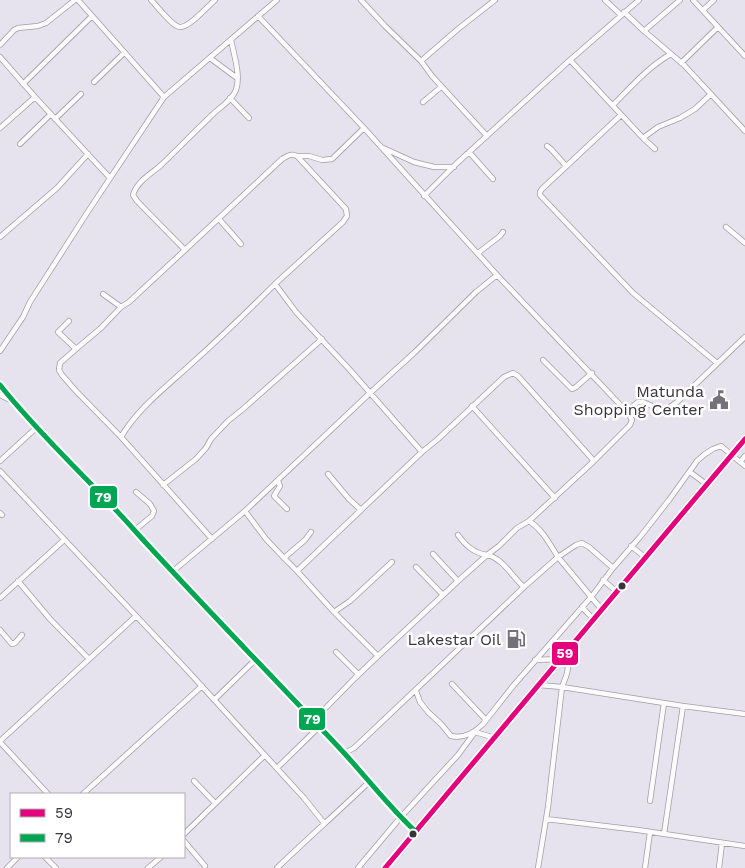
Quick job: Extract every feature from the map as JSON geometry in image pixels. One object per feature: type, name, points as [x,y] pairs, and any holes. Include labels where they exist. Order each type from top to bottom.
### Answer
[{"type":"highway","points":[[385,868],[745,439]]},
{"type":"street","points":[[0,45],[14,30],[46,23],[77,0],[164,97]]},
{"type":"street","points":[[151,0],[175,25],[181,27],[186,26],[199,16],[215,0]]},
{"type":"street","points":[[0,351],[164,97],[277,0]]},
{"type":"street","points":[[361,0],[421,61],[432,76],[487,136]]},
{"type":"street","points":[[421,61],[494,0]]},
{"type":"street","points":[[605,0],[681,63],[745,132]]},
{"type":"street","points":[[424,196],[570,60],[639,0]]},
{"type":"street","points":[[644,31],[680,0]]},
{"type":"street","points":[[693,0],[745,56]]},
{"type":"street","points":[[703,10],[714,0]]},
{"type":"street","points":[[23,84],[92,16]]},
{"type":"street","points":[[258,16],[364,128],[497,275],[592,373],[627,411],[632,420],[630,425],[594,461],[529,521],[517,528],[458,581],[358,674],[314,721]]},
{"type":"street","points":[[681,63],[718,27]]},
{"type":"street","points":[[185,250],[137,201],[133,195],[134,190],[235,92],[237,83],[236,63],[231,40]]},
{"type":"street","points":[[94,82],[124,53]]},
{"type":"street","points":[[613,106],[636,82],[662,59],[671,54]]},
{"type":"street","points":[[0,57],[110,178]]},
{"type":"street","points":[[210,58],[237,78]]},
{"type":"street","points":[[570,60],[655,149]]},
{"type":"street","points":[[423,102],[441,86]]},
{"type":"street","points":[[55,119],[81,94]]},
{"type":"street","points":[[643,138],[658,127],[680,118],[711,94]]},
{"type":"street","points":[[0,128],[35,97]]},
{"type":"street","points":[[230,98],[249,118]]},
{"type":"street","points":[[20,144],[51,114]]},
{"type":"street","points":[[622,115],[542,189],[540,196],[633,293],[717,364]]},
{"type":"street","points":[[212,539],[121,437],[62,375],[58,370],[60,363],[101,328],[121,307],[129,302],[282,159],[290,154],[309,156],[322,160],[332,159],[364,128]]},
{"type":"street","points":[[379,146],[414,162],[434,167],[454,167]]},
{"type":"street","points":[[547,146],[551,148],[566,166]]},
{"type":"street","points":[[470,152],[493,179]]},
{"type":"street","points":[[0,237],[57,188],[88,154]]},
{"type":"street","points":[[121,437],[140,410],[347,216],[346,209],[297,156]]},
{"type":"street","points":[[219,219],[241,244]]},
{"type":"street","points":[[726,227],[745,242]]},
{"type":"street","points":[[478,253],[503,232]]},
{"type":"street","points":[[172,572],[278,481],[422,346],[476,292],[497,275]]},
{"type":"street","points":[[274,284],[296,312],[422,452]]},
{"type":"street","points":[[103,294],[121,307]]},
{"type":"street","points":[[69,321],[58,332],[76,348]]},
{"type":"street","points":[[627,411],[638,402],[643,402],[661,410],[667,409],[677,402],[745,337]]},
{"type":"street","points":[[164,485],[196,459],[224,424],[322,340]]},
{"type":"street","points":[[543,360],[572,389],[576,388],[592,373]]},
{"type":"street","points":[[297,571],[472,406],[504,377],[513,373],[518,376],[594,461]]},
{"type":"street","points":[[0,385],[36,428],[135,530],[172,572],[345,754],[400,818],[415,831]]},
{"type":"street","points":[[0,395],[13,402]]},
{"type":"street","points":[[472,406],[554,498]]},
{"type":"street","points":[[0,461],[36,428]]},
{"type":"street","points":[[358,868],[400,818],[458,755],[535,660],[592,596],[612,568],[665,506],[700,458],[721,446],[745,466]]},
{"type":"street","points":[[740,462],[745,456]]},
{"type":"street","points":[[0,470],[202,686],[324,823]]},
{"type":"street","points":[[690,472],[706,484]]},
{"type":"street","points":[[328,474],[361,510]]},
{"type":"street","points":[[278,481],[280,486],[274,496],[286,509]]},
{"type":"street","points":[[135,530],[152,516],[154,511],[150,504],[136,492]]},
{"type":"street","points":[[245,511],[266,539],[378,656]]},
{"type":"street","points":[[529,521],[542,532],[558,557],[602,610]]},
{"type":"street","points":[[284,558],[305,540],[311,532]]},
{"type":"street","points":[[458,535],[474,552],[497,559],[524,587]]},
{"type":"street","points":[[0,598],[64,540]]},
{"type":"street","points":[[345,754],[354,748],[558,557],[582,543],[612,568]]},
{"type":"street","points":[[631,546],[646,558]]},
{"type":"street","points":[[433,554],[458,581]]},
{"type":"street","points":[[334,612],[350,601],[392,562]]},
{"type":"street","points":[[416,567],[443,595]]},
{"type":"street","points":[[603,580],[617,592]]},
{"type":"street","points":[[18,581],[50,620],[89,659]]},
{"type":"street","points":[[582,606],[594,620]]},
{"type":"street","points":[[47,793],[0,741],[136,616]]},
{"type":"street","points":[[0,630],[12,644],[22,635]]},
{"type":"street","points":[[336,652],[358,674]]},
{"type":"street","points":[[535,660],[562,657],[568,664],[562,686],[546,819],[538,868]]},
{"type":"street","points":[[214,700],[255,660]]},
{"type":"street","points":[[452,684],[486,720]]},
{"type":"street","points":[[539,685],[562,686],[745,714]]},
{"type":"street","points":[[84,793],[202,686]]},
{"type":"street","points":[[416,690],[420,702],[451,736],[459,737],[475,732],[495,738]]},
{"type":"street","points":[[650,801],[664,703]]},
{"type":"street","points":[[664,834],[683,706]]},
{"type":"street","points":[[276,768],[319,727]]},
{"type":"street","points":[[185,833],[265,755]]},
{"type":"street","points":[[194,781],[215,803]]},
{"type":"street","points":[[277,868],[369,782]]},
{"type":"street","points":[[546,819],[745,846]]},
{"type":"street","points":[[645,868],[650,832]]},
{"type":"street","points":[[185,842],[205,866]]},
{"type":"street","points":[[720,868],[722,843]]},
{"type":"street","points":[[7,868],[17,858]]},
{"type":"street","points":[[46,858],[56,868]]},
{"type":"street","points":[[148,868],[159,858]]},
{"type":"transit line","name":"79","points":[[0,385],[33,423],[415,831]]},
{"type":"transit line","name":"59","points":[[385,868],[745,439]]},
{"type":"place","name":"Matunda Shopping Center","points":[[719,400]]},
{"type":"place","name":"Lakestar Oil","points":[[516,639]]}]
